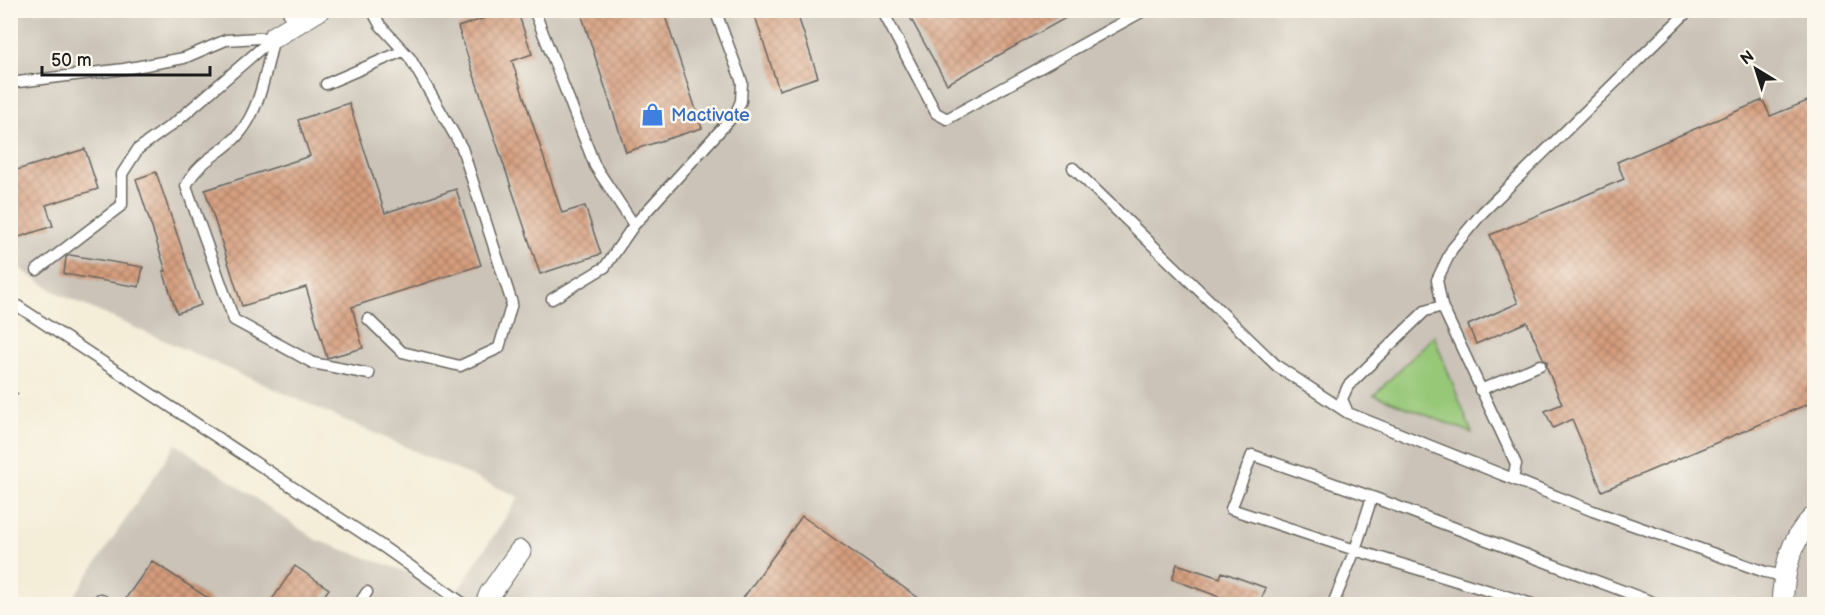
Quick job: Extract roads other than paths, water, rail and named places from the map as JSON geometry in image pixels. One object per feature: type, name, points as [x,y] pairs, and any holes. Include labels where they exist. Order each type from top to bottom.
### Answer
[{"type":"street","points":[[285,25],[319,10]]},
{"type":"street","points":[[1782,604],[1784,576],[1790,552],[1815,518]]},
{"type":"street","points":[[486,604],[490,594],[520,551]]},
{"type":"lane","points":[[369,320],[402,352],[460,366],[499,348],[512,303],[462,148],[410,58],[380,25],[372,10]]},
{"type":"lane","points":[[534,10],[595,166],[634,225]]},
{"type":"lane","points":[[552,299],[605,267],[634,225],[736,113],[741,101],[742,82],[715,10]]},
{"type":"lane","points":[[882,10],[936,113],[947,119],[1145,10]]},
{"type":"lane","points":[[1513,479],[1516,464],[1442,306],[1437,280],[1452,249],[1484,212],[1689,10]]},
{"type":"lane","points":[[10,83],[184,58],[226,40],[285,25]]},
{"type":"lane","points":[[37,270],[122,205],[122,174],[138,149],[177,121],[285,25]]},
{"type":"lane","points":[[285,25],[248,122],[238,135],[193,172],[186,186],[234,320],[313,363],[369,374]]},
{"type":"lane","points":[[326,84],[403,51]]},
{"type":"lane","points":[[1073,168],[1277,366],[1348,413],[1593,511],[1765,572],[1784,576]]},
{"type":"lane","points":[[10,301],[382,546],[464,604]]},
{"type":"lane","points":[[1348,413],[1342,399],[1348,387],[1425,311],[1442,306]]},
{"type":"lane","points":[[1480,390],[1540,365]]},
{"type":"lane","points":[[1532,604],[1231,509],[1252,455],[1372,497],[1658,604]]},
{"type":"lane","points":[[1333,604],[1355,550],[1372,497]]},
{"type":"lane","points":[[359,604],[367,592]]},
{"type":"place","name":"Mactivate","points":[[653,115]]}]
